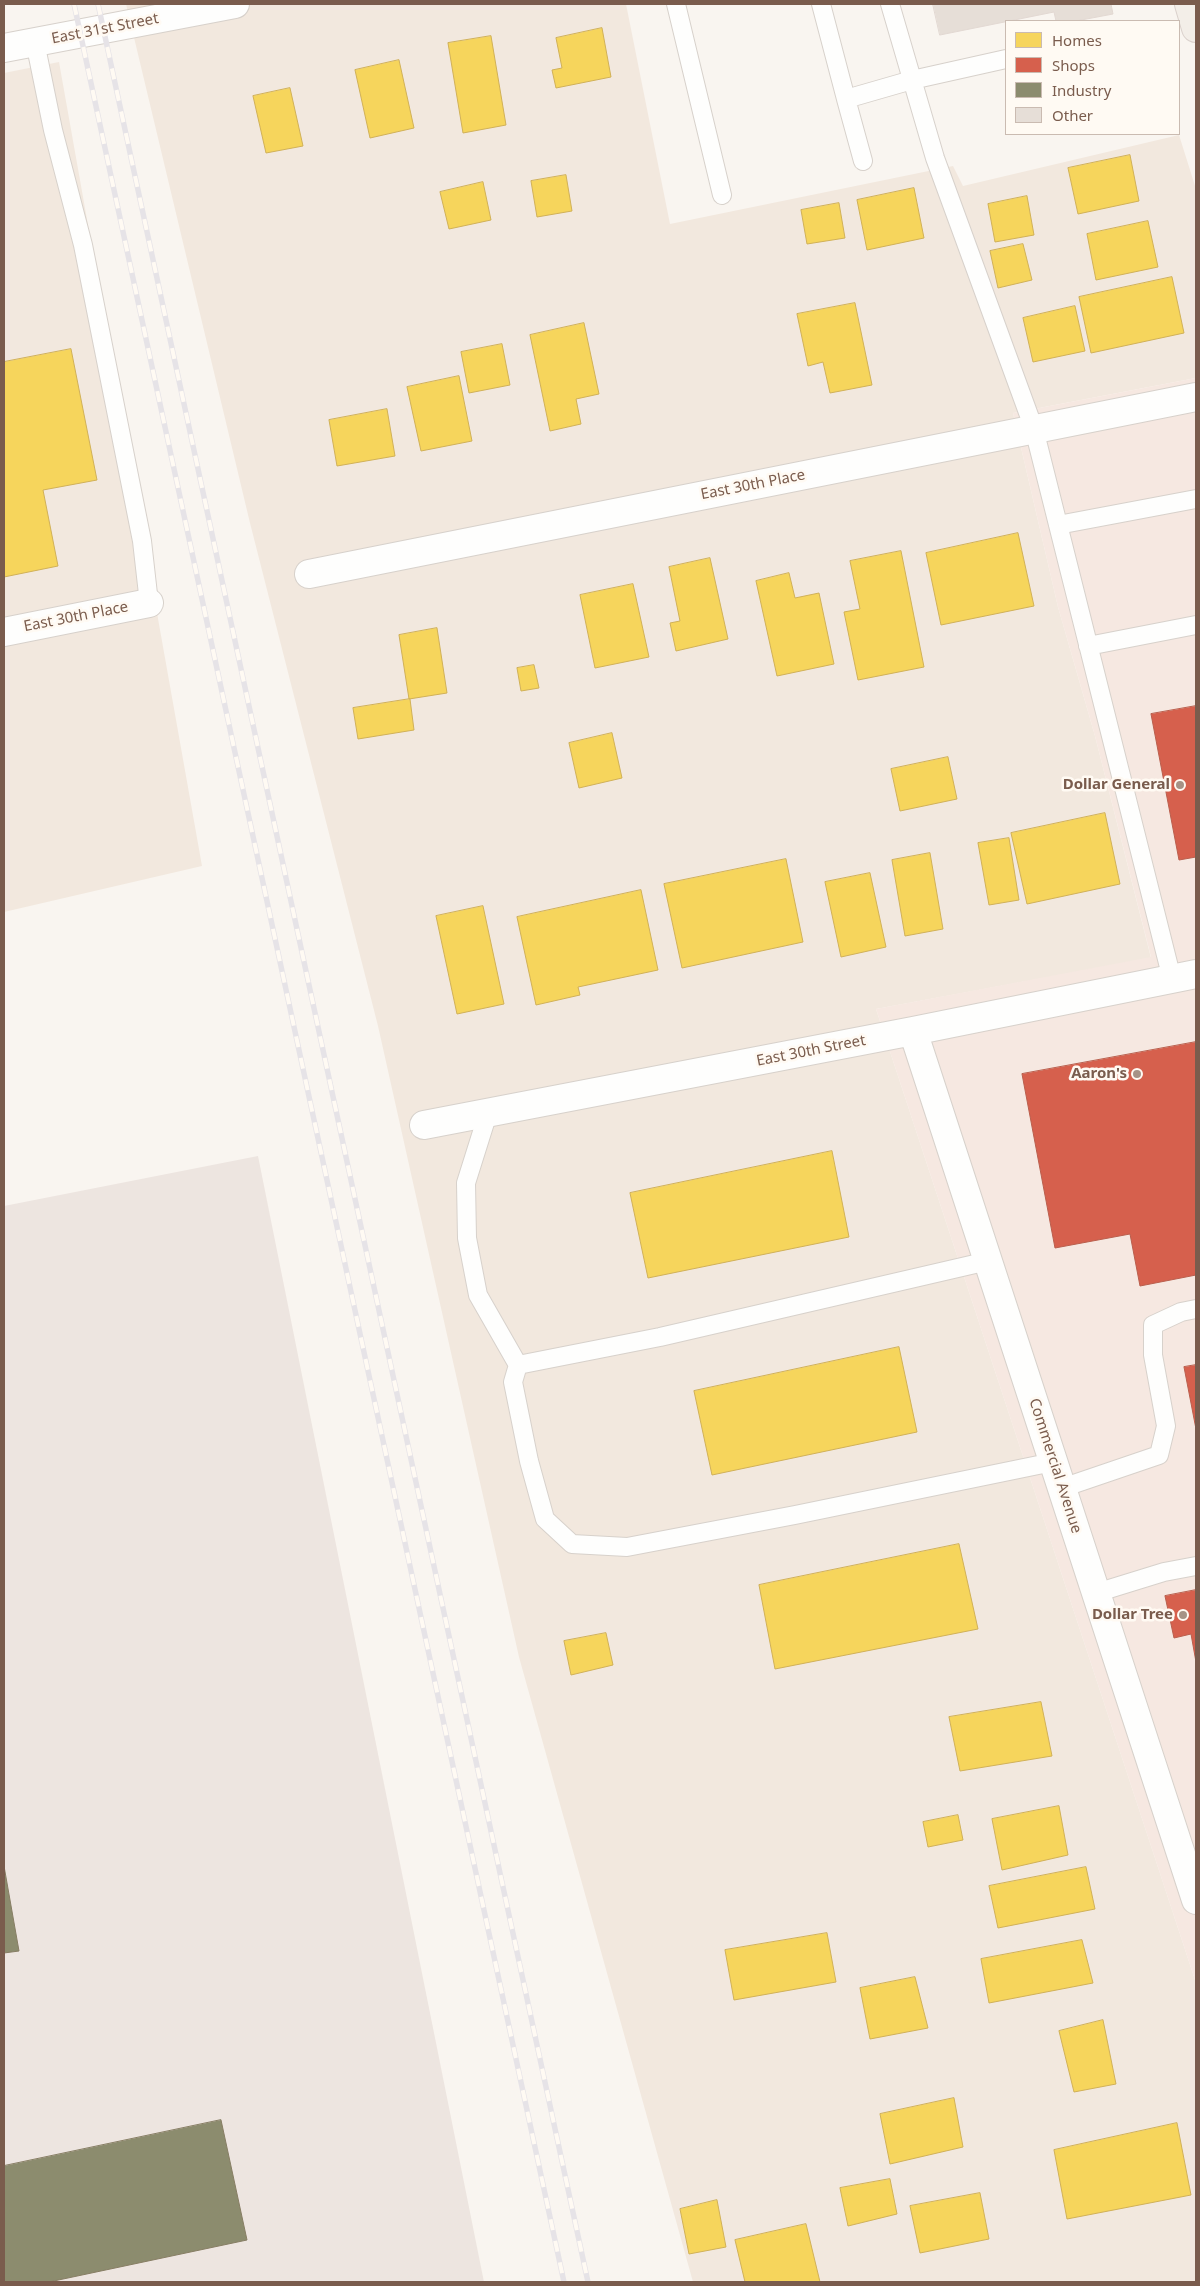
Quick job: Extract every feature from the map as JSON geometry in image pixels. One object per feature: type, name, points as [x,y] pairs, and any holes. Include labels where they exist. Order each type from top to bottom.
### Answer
[{"type":"street","name":"East 31st Street","points":[[4,48],[235,4]]},
{"type":"street","name":"East 30th Place","points":[[309,574],[1196,397]]},
{"type":"street","name":"East 30th Place","points":[[4,632],[149,603]]},
{"type":"street","name":"East 30th Street","points":[[424,1125],[913,1031],[1184,976]]},
{"type":"street","name":"Commercial Avenue","points":[[913,1031],[1196,1900]]},
{"type":"lane","points":[[676,4],[722,195]]},
{"type":"lane","points":[[821,4],[862,161]]},
{"type":"lane","points":[[890,4],[935,158],[1034,429],[1088,646],[1184,976]]},
{"type":"lane","points":[[35,42],[53,130],[83,245],[142,541],[149,603]]},
{"type":"lane","points":[[846,99],[912,80],[1005,59]]},
{"type":"lane","points":[[1058,525],[1196,499]]},
{"type":"lane","points":[[1088,646],[1196,625]]},
{"type":"lane","points":[[488,1113],[466,1183],[467,1238],[478,1295],[518,1365],[513,1382],[529,1461],[546,1518],[572,1544],[627,1547],[1053,1462]]},
{"type":"lane","points":[[518,1365],[660,1337],[988,1261]]},
{"type":"lane","points":[[1062,1488],[1159,1455],[1166,1426],[1152,1355],[1153,1325],[1180,1312],[1196,1309]]},
{"type":"lane","points":[[1096,1593],[1164,1572],[1196,1566]]},
{"type":"shaded area","points":[[126,4],[626,4],[670,224],[953,166],[963,186],[1179,135],[1196,189],[1196,378],[1013,413],[1058,607],[1095,736],[1151,958],[876,1009],[1196,1983],[1196,2282],[693,2282],[519,1657],[378,1026],[250,523]]},
{"type":"shaded area","points":[[59,62],[202,866],[4,912],[4,73]]},
{"type":"shaded area","points":[[1196,378],[1196,1983],[876,1009],[1151,957],[1095,736],[1058,607],[1013,413]]},
{"type":"shaded area","points":[[258,1156],[484,2282],[4,2282],[4,1206]]},
{"type":"building: Homes","points":[[602,28],[611,77],[556,88],[552,70],[562,68],[556,38]]},
{"type":"building: Homes","points":[[491,36],[506,125],[463,133],[448,43]]},
{"type":"building: Homes","points":[[399,60],[414,128],[370,138],[355,70]]},
{"type":"building: Homes","points":[[290,88],[303,146],[266,153],[253,96]]},
{"type":"building: Homes","points":[[1130,155],[1139,201],[1078,214],[1068,168]]},
{"type":"building: Homes","points":[[566,175],[572,211],[537,217],[531,181]]},
{"type":"building: Homes","points":[[483,182],[491,220],[449,229],[440,192]]},
{"type":"building: Homes","points":[[914,188],[924,238],[867,250],[857,200]]},
{"type":"building: Homes","points":[[1027,196],[1034,235],[995,242],[988,204]]},
{"type":"building: Homes","points":[[839,203],[845,238],[807,244],[801,210]]},
{"type":"building: Homes","points":[[1148,221],[1158,267],[1096,280],[1087,234]]},
{"type":"building: Homes","points":[[1023,244],[1032,280],[998,288],[990,251]]},
{"type":"building: Homes","points":[[1172,277],[1184,333],[1091,353],[1079,297]]},
{"type":"building: Homes","points":[[855,303],[872,385],[830,393],[823,362],[808,366],[797,314]]},
{"type":"building: Homes","points":[[1075,306],[1085,351],[1033,362],[1023,318]]},
{"type":"building: Homes","points":[[584,323],[599,394],[576,399],[581,424],[550,431],[530,335]]},
{"type":"building: Homes","points":[[502,344],[510,385],[469,393],[461,352]]},
{"type":"building: Homes","points":[[71,349],[97,480],[43,490],[58,566],[4,577],[4,362]]},
{"type":"building: Homes","points":[[459,376],[472,441],[421,451],[407,387]]},
{"type":"building: Homes","points":[[387,409],[395,456],[337,466],[329,420]]},
{"type":"building: Homes","points":[[1018,533],[1034,606],[941,625],[926,553]]},
{"type":"building: Homes","points":[[901,551],[924,667],[858,680],[844,612],[860,609],[850,561]]},
{"type":"building: Homes","points":[[710,558],[728,639],[676,651],[670,623],[680,621],[669,567]]},
{"type":"building: Homes","points":[[789,573],[795,598],[819,593],[834,664],[777,676],[756,581]]},
{"type":"building: Homes","points":[[633,584],[649,657],[595,668],[580,595]]},
{"type":"building: Homes","points":[[437,628],[447,693],[409,699],[399,635]]},
{"type":"building: Homes","points":[[534,665],[539,688],[521,691],[517,668]]},
{"type":"building: Homes","points":[[410,699],[414,730],[358,739],[353,708]]},
{"type":"building: Homes","points":[[612,733],[622,778],[579,788],[569,743]]},
{"type":"building: Homes","points":[[948,757],[957,799],[900,811],[891,769]]},
{"type":"building: Homes","points":[[1105,813],[1120,884],[1027,904],[1011,833]]},
{"type":"building: Homes","points":[[1009,838],[1019,900],[989,905],[978,843]]},
{"type":"building: Homes","points":[[930,853],[943,929],[905,936],[892,860]]},
{"type":"building: Homes","points":[[786,859],[803,942],[682,968],[664,884]]},
{"type":"building: Homes","points":[[870,873],[886,947],[841,957],[825,882]]},
{"type":"building: Homes","points":[[641,890],[658,970],[578,987],[580,995],[536,1005],[517,917]]},
{"type":"building: Homes","points":[[483,906],[504,1004],[457,1014],[436,916]]},
{"type":"building: Homes","points":[[832,1151],[849,1237],[648,1278],[630,1193]]},
{"type":"building: Homes","points":[[899,1347],[917,1432],[712,1475],[694,1391]]},
{"type":"building: Homes","points":[[959,1544],[978,1629],[775,1669],[759,1585]]},
{"type":"building: Homes","points":[[606,1633],[613,1665],[571,1675],[564,1641]]},
{"type":"building: Homes","points":[[1041,1702],[1052,1756],[960,1771],[949,1717]]},
{"type":"building: Homes","points":[[1059,1806],[1068,1855],[1002,1870],[992,1819]]},
{"type":"building: Homes","points":[[958,1815],[963,1840],[928,1847],[923,1822]]},
{"type":"building: Homes","points":[[1086,1867],[1095,1909],[998,1928],[989,1886]]},
{"type":"building: Homes","points":[[827,1933],[836,1982],[734,2000],[725,1950]]},
{"type":"building: Homes","points":[[1082,1940],[1093,1983],[989,2003],[981,1959]]},
{"type":"building: Homes","points":[[915,1977],[928,2028],[870,2039],[860,1988]]},
{"type":"building: Homes","points":[[1103,2020],[1116,2084],[1074,2092],[1059,2031]]},
{"type":"building: Homes","points":[[954,2098],[963,2147],[890,2164],[880,2114]]},
{"type":"building: Homes","points":[[1177,2123],[1191,2195],[1067,2219],[1054,2150]]},
{"type":"building: Homes","points":[[890,2179],[897,2214],[848,2226],[840,2188]]},
{"type":"building: Homes","points":[[980,2193],[989,2239],[920,2253],[910,2206]]},
{"type":"building: Homes","points":[[717,2200],[726,2247],[689,2254],[680,2209]]},
{"type":"building: Homes","points":[[806,2224],[820,2282],[745,2282],[735,2240]]},
{"type":"building: Shops","name":"Dollar General","points":[[1196,706],[1196,857],[1179,860],[1151,714]]},
{"type":"building: Shops","points":[[1196,1042],[1196,1275],[1140,1286],[1130,1234],[1055,1248],[1022,1074]]},
{"type":"building: Shops","points":[[1196,1365],[1196,1429],[1184,1367]]},
{"type":"building: Shops","name":"Dollar Tree","points":[[1196,1590],[1196,1662],[1191,1634],[1174,1638],[1165,1596]]},
{"type":"building: Industry","points":[[4,1866],[19,1951],[4,1953]]},
{"type":"building: Industry","points":[[221,2120],[247,2240],[49,2282],[4,2282],[4,2166]]},
{"type":"building: Other","points":[[933,4],[1111,4],[1113,14],[1081,20],[1056,20],[1054,12],[1014,20],[1005,20],[1005,22],[940,35]]},
{"type":"railway","points":[[74,4],[564,2282]]},
{"type":"railway","points":[[98,4],[588,2282]]},
{"type":"place","name":"Dollar General","points":[[1180,785]]},
{"type":"place","name":"Aaron's","points":[[1137,1074]]},
{"type":"place","name":"Dollar Tree","points":[[1183,1615]]}]
